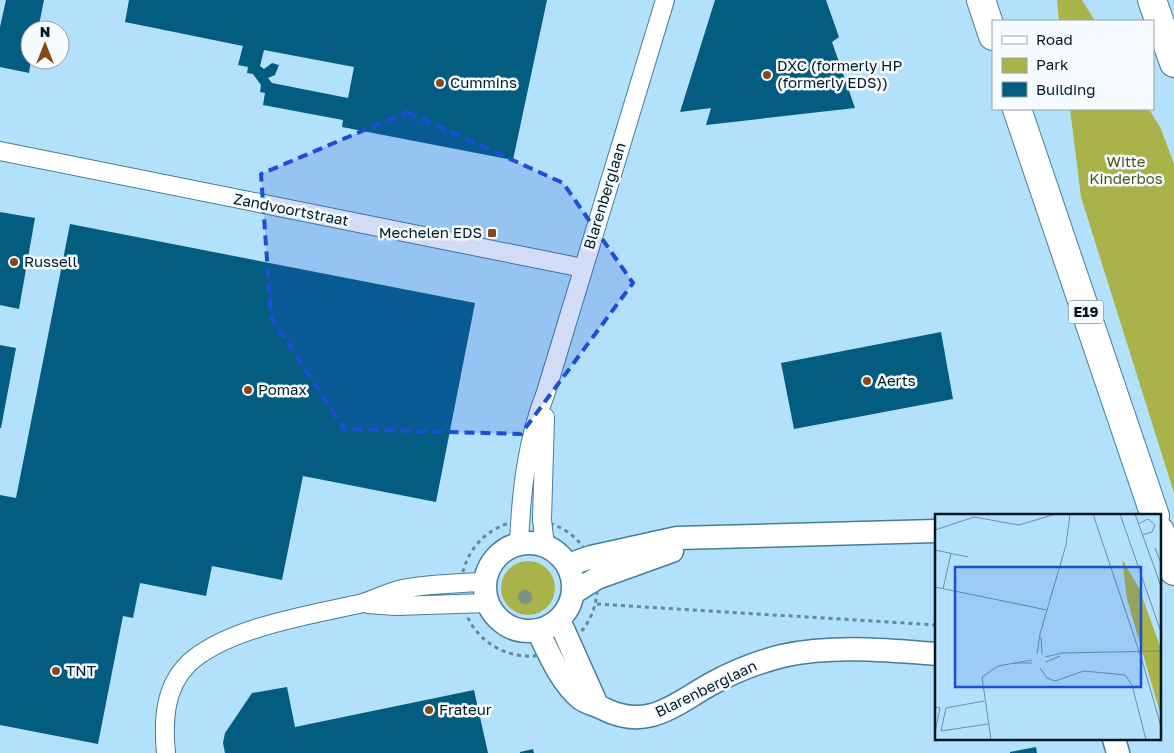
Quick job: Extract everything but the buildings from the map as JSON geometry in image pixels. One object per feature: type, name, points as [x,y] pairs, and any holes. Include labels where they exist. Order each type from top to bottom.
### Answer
[{"type":"highway","points":[[981,0],[992,33]]},
{"type":"highway","points":[[1152,0],[1174,63]]},
{"type":"highway","name":"E19","points":[[1018,110],[1154,514]]},
{"type":"highway","points":[[1162,535],[1174,571]]},
{"type":"street","name":"Blarenberglaan","points":[[519,544],[524,479],[534,422],[546,392],[665,0]]},
{"type":"street","name":"Zandvoortstraat","points":[[0,151],[583,268]]},
{"type":"street","name":"Blarenberglaan","points":[[545,546],[542,520],[546,392]]},
{"type":"street","points":[[568,565],[591,557],[677,538],[935,531]]},
{"type":"street","points":[[574,593],[597,578],[680,548],[719,537]]},
{"type":"street","points":[[519,544],[545,546],[558,554],[568,565],[573,579],[574,593],[569,608],[559,620],[549,627],[538,631],[513,629],[494,614],[487,593],[489,569],[496,558],[507,549],[519,544]]},
{"type":"street","points":[[166,753],[163,722],[172,689],[188,665],[211,648],[272,623],[362,603],[400,589],[462,583],[487,593]]},
{"type":"street","points":[[362,603],[396,606],[462,604],[487,593]]},
{"type":"street","points":[[559,620],[597,705]]},
{"type":"street","name":"Blarenberglaan","points":[[538,631],[567,684],[581,699],[628,717],[646,718],[672,708],[712,684],[747,668],[781,656],[814,651],[871,649],[935,654]]},
{"type":"street","points":[[1114,740],[1118,753]]},
{"type":"path","points":[[536,657],[517,656],[497,649],[482,638],[470,623],[462,604],[464,562],[476,546],[494,528],[506,521],[521,520],[542,520],[556,525],[577,538],[591,557]]},
{"type":"path","points":[[597,604],[935,626]]},
{"type":"highlighted area","points":[[407,112],[563,183],[633,283],[521,434],[344,429],[271,317],[261,174]]},
{"type":"green space","points":[[1057,0],[1082,0],[1094,20],[1059,20]]},
{"type":"green space","name":"Witte Kinderbos","points":[[1070,110],[1150,110],[1161,129],[1174,164],[1174,493],[1081,197]]},
{"type":"green space","points":[[523,561],[533,561],[547,569],[553,578],[555,588],[553,598],[547,607],[533,615],[523,615],[513,610],[506,603],[501,593],[501,583],[506,573],[513,566]]},
{"type":"place","name":"DXC (formerly HP (formerly EDS))","points":[[767,75]]},
{"type":"place","name":"Cummins","points":[[440,83]]},
{"type":"place","name":"Mechelen EDS","points":[[492,233]]},
{"type":"place","name":"Russell","points":[[14,262]]},
{"type":"place","name":"Aerts","points":[[867,381]]},
{"type":"place","name":"Pomax","points":[[248,390]]},
{"type":"place","name":"TNT","points":[[56,671]]},
{"type":"place","name":"Frateur","points":[[429,710]]}]
